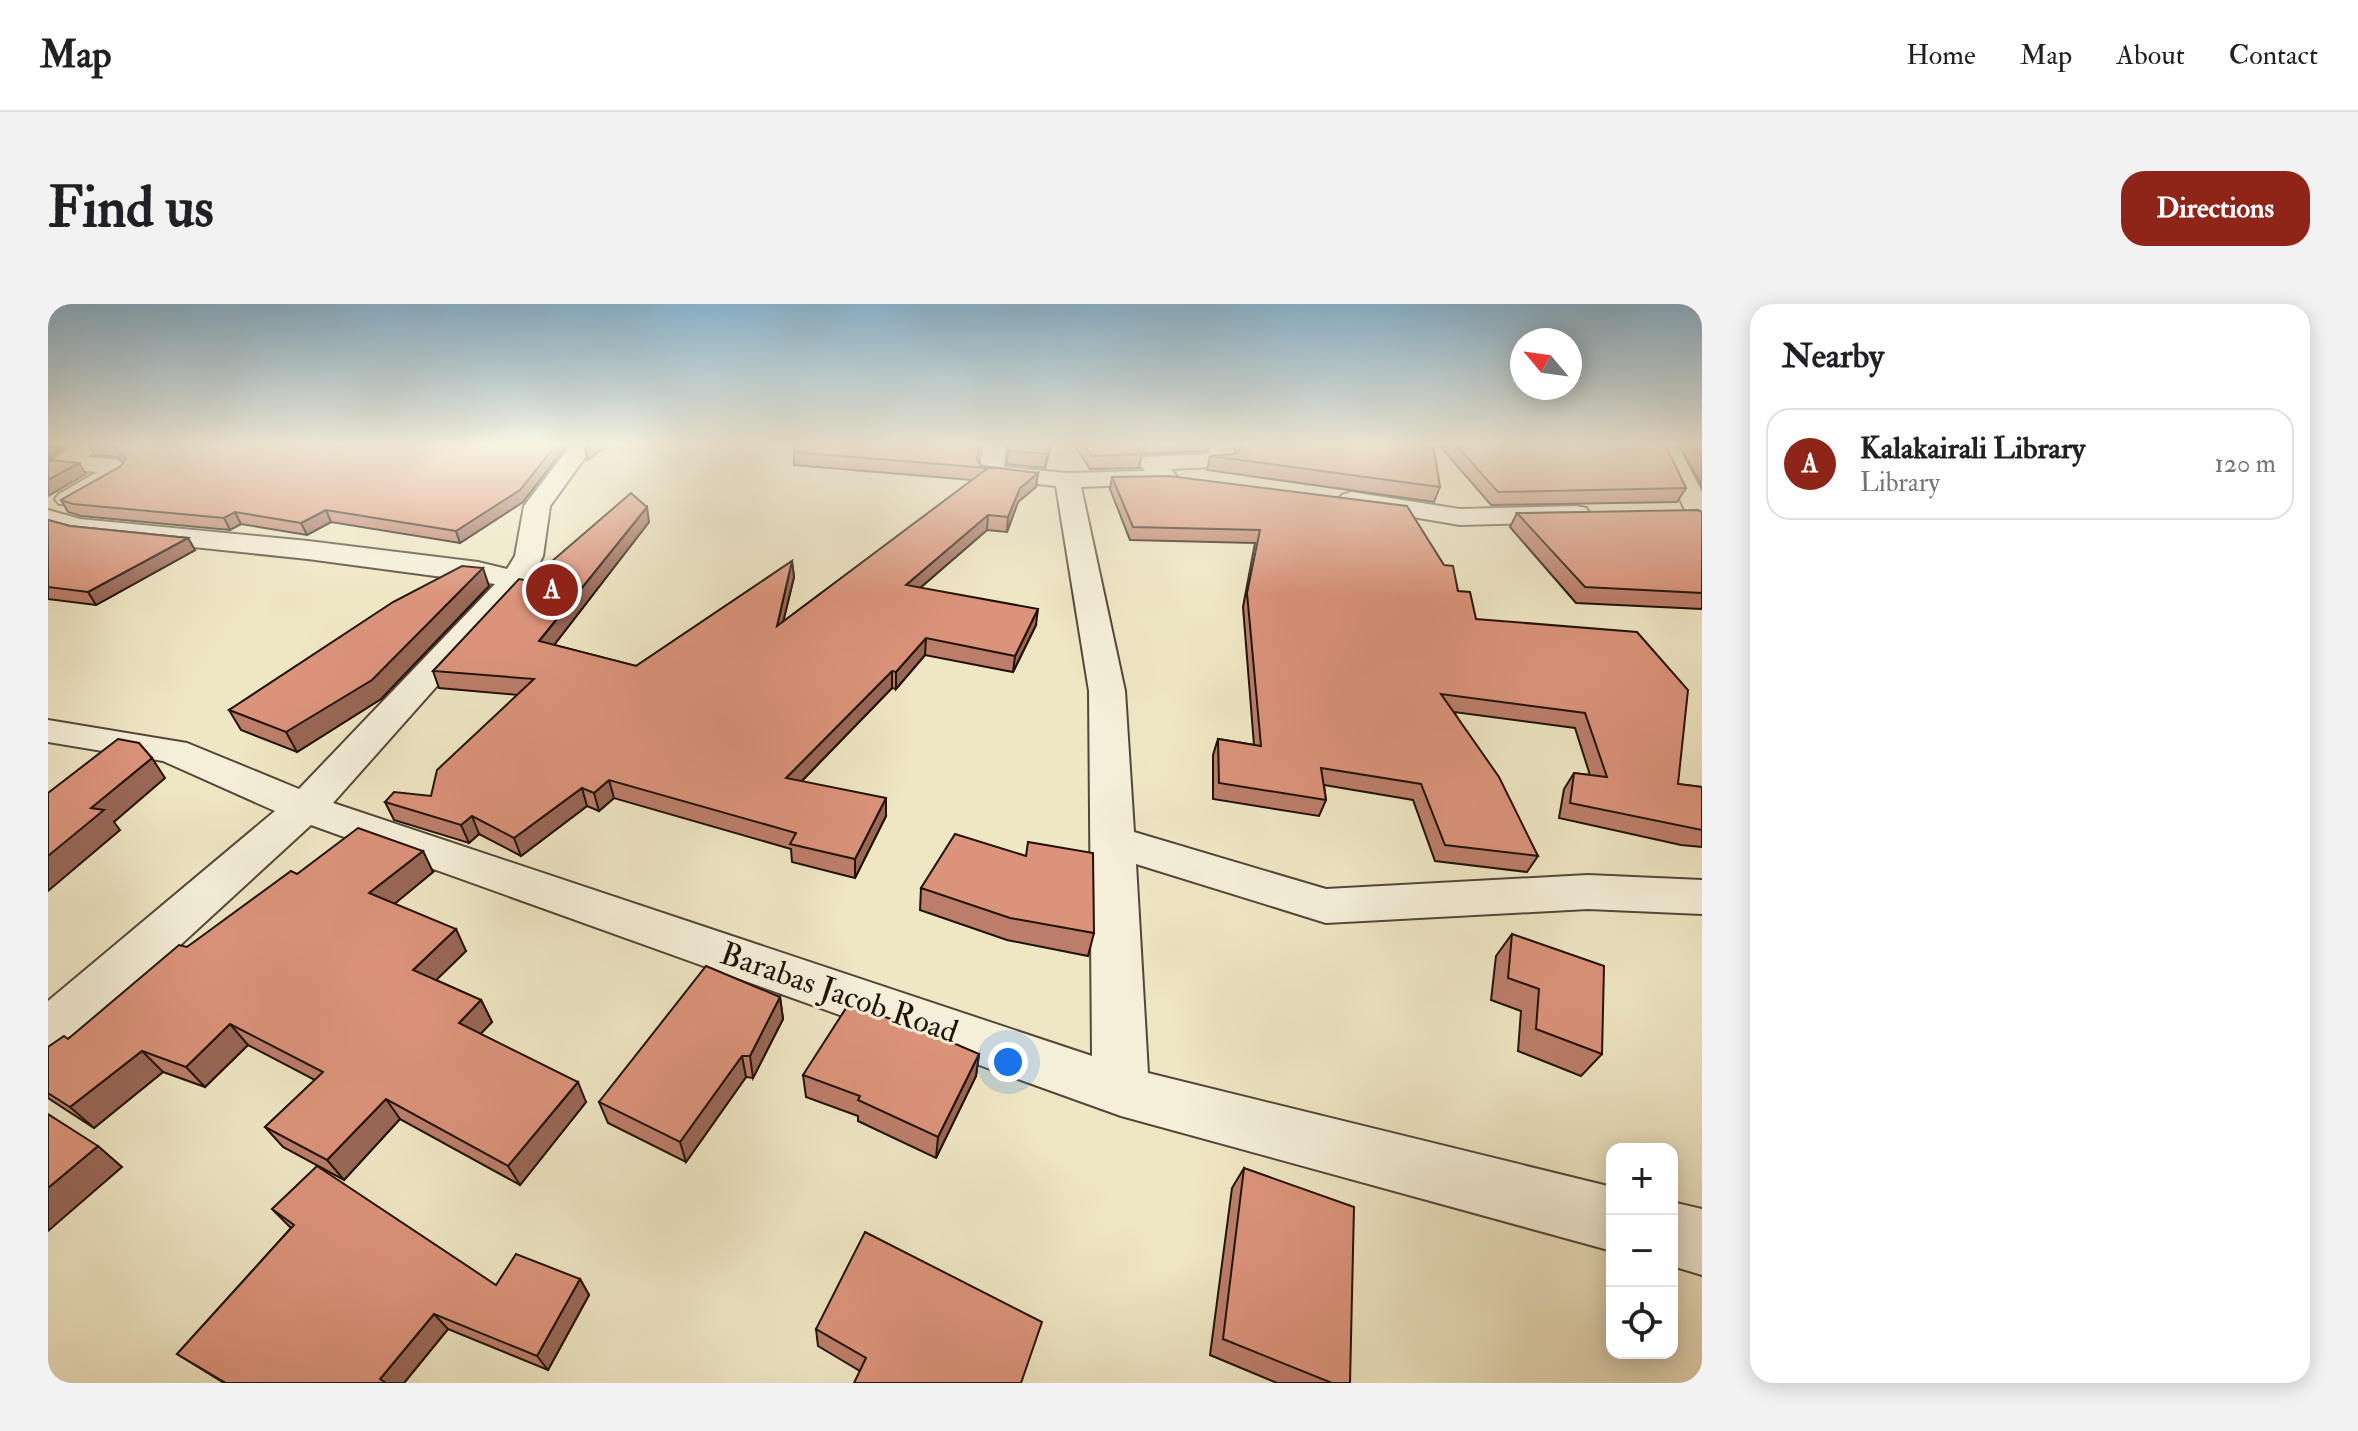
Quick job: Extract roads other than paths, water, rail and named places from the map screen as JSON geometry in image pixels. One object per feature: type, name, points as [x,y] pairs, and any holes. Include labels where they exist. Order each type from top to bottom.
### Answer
[{"type":"street","points":[[48,510],[73,495]]},
{"type":"street","points":[[48,1033],[305,808],[516,580],[529,556],[537,506],[545,495]]},
{"type":"street","points":[[1070,495],[1107,691],[1121,1091]]},
{"type":"street","points":[[1325,495],[1460,517],[1596,514]]},
{"type":"street","points":[[1690,495],[1700,516]]},
{"type":"street","points":[[1669,513],[1700,516]]},
{"type":"street","points":[[48,518],[78,527],[308,550],[478,571],[516,580]]},
{"type":"street","name":"Barabas Jacob Road","points":[[48,731],[173,751],[305,808],[1121,1091],[1606,1217]]},
{"type":"street","points":[[1112,841],[1326,906],[1588,892],[1700,900]]},
{"type":"street","points":[[1678,1236],[1702,1242]]},
{"type":"place","name":"Kalakairali Library","points":[[552,590]]}]
